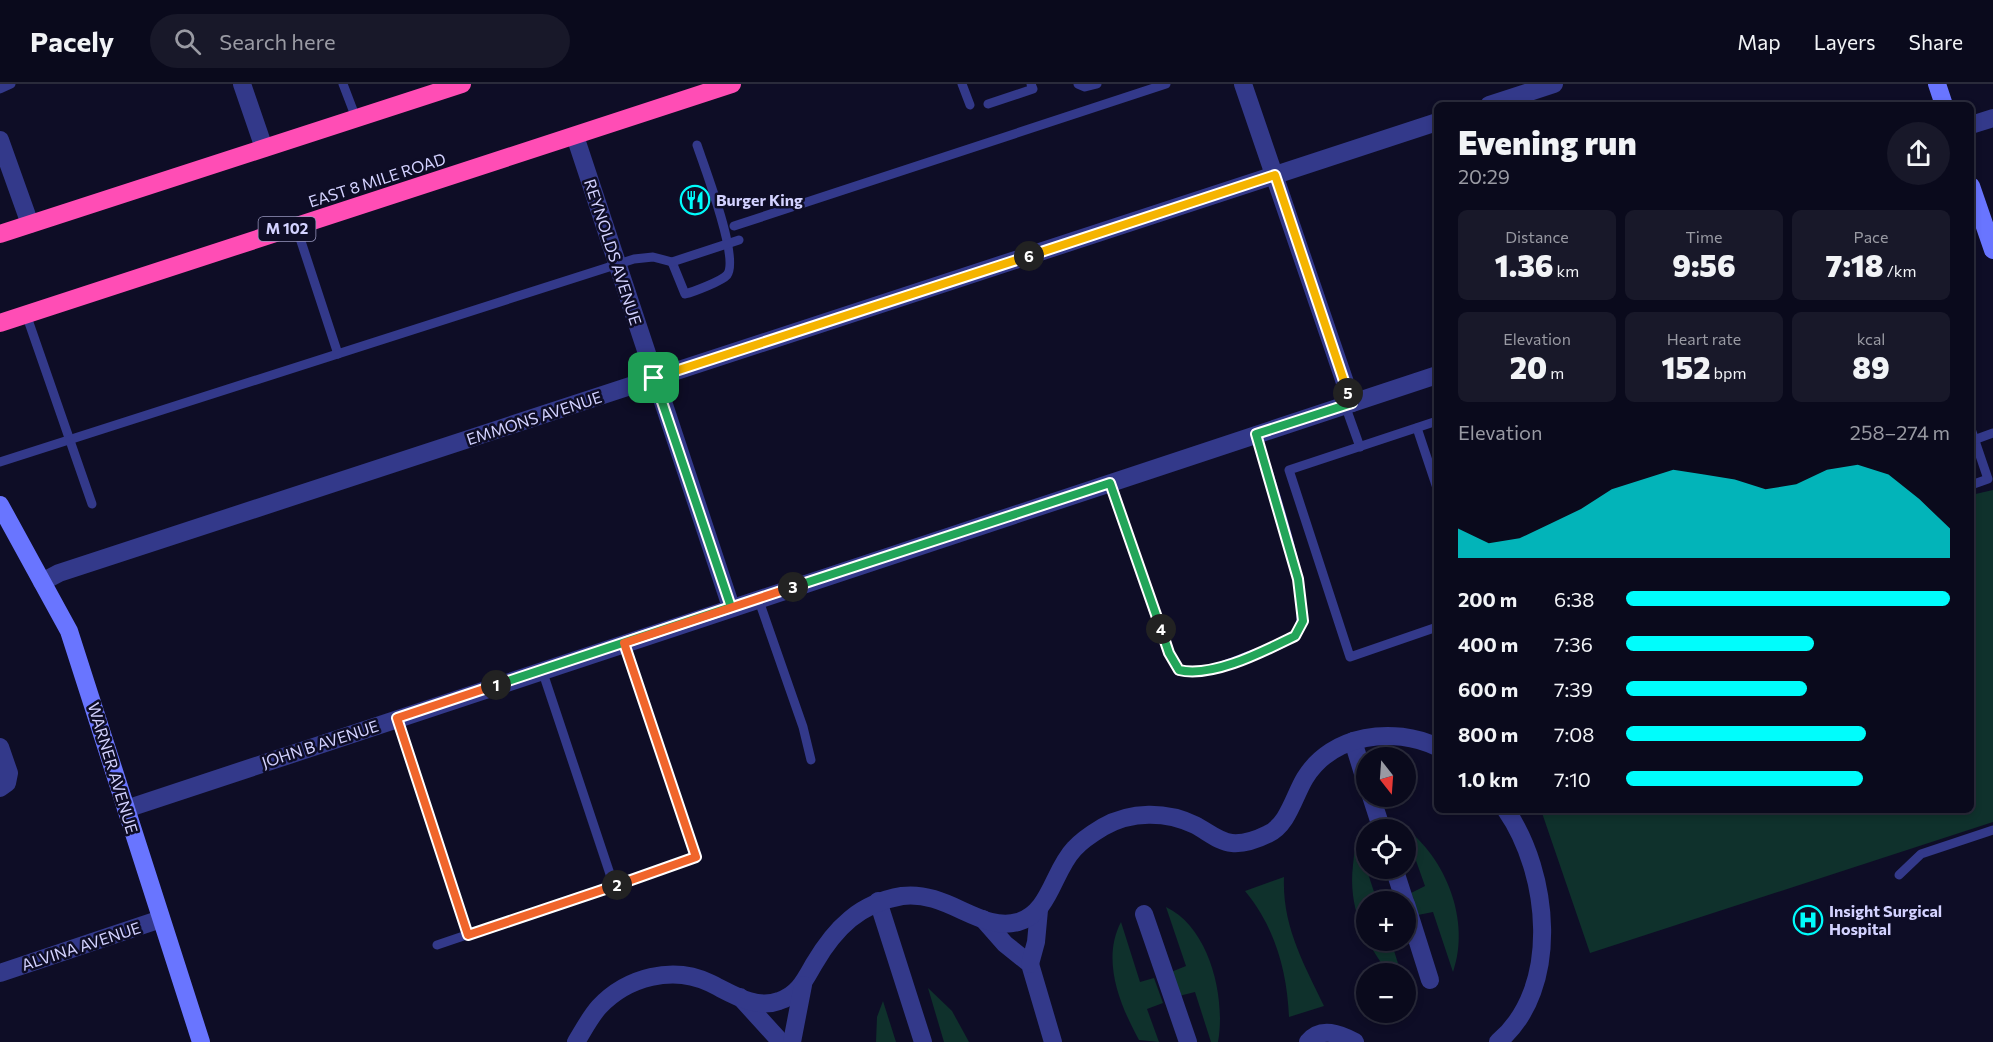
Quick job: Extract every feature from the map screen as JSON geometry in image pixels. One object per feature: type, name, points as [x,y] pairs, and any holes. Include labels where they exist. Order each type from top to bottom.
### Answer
[{"type":"highway","name":"EAST 8 MILE ROAD","points":[[0,322],[732,84]]},
{"type":"highway","points":[[0,234],[452,85]]},
{"type":"street","points":[[242,84],[264,148]]},
{"type":"street","points":[[1243,84],[1275,175],[1348,404]]},
{"type":"street","points":[[1499,102],[1554,84]]},
{"type":"street","points":[[1937,84],[1943,102]]},
{"type":"street","points":[[1974,124],[1993,118]]},
{"type":"street","name":"EMMONS AVENUE","points":[[42,582],[59,573],[1434,123]]},
{"type":"street","name":"REYNOLDS AVENUE","points":[[575,136],[731,607]]},
{"type":"street","points":[[0,140],[7,180],[30,224]]},
{"type":"street","points":[[1974,201],[1993,250]]},
{"type":"street","name":"JOHN B AVENUE","points":[[126,809],[1434,376]]},
{"type":"street","name":"WARNER AVENUE","points":[[0,505],[69,631],[201,1042]]},
{"type":"street","points":[[1053,1042],[1030,964],[1036,942],[1039,910],[1073,850],[1086,838],[1106,825],[1139,815],[1161,814],[1180,819],[1229,843],[1240,843],[1264,836],[1281,823],[1306,776],[1339,747],[1353,741],[1387,735],[1409,738],[1434,746]]},
{"type":"street","points":[[1353,741],[1356,751]]},
{"type":"street","points":[[0,747],[9,773],[4,786]]},
{"type":"street","points":[[1498,1042],[1520,1017],[1535,986],[1543,921],[1530,854],[1508,813]]},
{"type":"street","points":[[576,1042],[597,1009],[609,997],[643,979],[684,975],[707,981],[740,997],[768,1004],[791,996],[803,984],[835,932],[847,919],[878,901],[905,896],[926,896],[955,905],[991,923],[1005,925],[1030,917],[1039,910]]},
{"type":"street","points":[[878,901],[923,1042]]},
{"type":"street","points":[[1144,914],[1188,1042]]},
{"type":"street","points":[[981,918],[1005,944],[1030,964]]},
{"type":"street","name":"ALVINA AVENUE","points":[[0,973],[161,919]]},
{"type":"street","points":[[1416,937],[1430,980]]},
{"type":"street","points":[[792,1042],[803,984]]},
{"type":"street","points":[[740,997],[781,1042]]},
{"type":"street","points":[[1308,1042],[1313,1036],[1327,1032],[1355,1042]]},
{"type":"lane","points":[[0,89],[11,84]]},
{"type":"lane","points":[[343,84],[356,118]]},
{"type":"lane","points":[[962,84],[970,105]]},
{"type":"lane","points":[[988,104],[1033,89],[1031,84]]},
{"type":"lane","points":[[1078,84],[1085,87],[1097,84]]},
{"type":"lane","points":[[734,226],[1166,84]]},
{"type":"lane","points":[[672,262],[683,292],[687,294],[727,274],[730,264],[728,243],[697,145]]},
{"type":"lane","points":[[296,226],[338,354]]},
{"type":"lane","points":[[0,462],[617,264],[645,257],[672,262],[739,240]]},
{"type":"lane","points":[[26,314],[92,504]]},
{"type":"lane","points":[[1348,404],[1360,447]]},
{"type":"lane","points":[[1434,422],[1289,470],[1350,657],[1434,628]]},
{"type":"lane","points":[[1417,428],[1434,479]]},
{"type":"lane","points":[[1110,483],[1169,653],[1179,670],[1192,673],[1216,668],[1295,636],[1303,621],[1298,579],[1256,434]]},
{"type":"lane","points":[[1974,440],[1993,434]]},
{"type":"lane","points":[[1974,443],[1988,479],[1974,484]]},
{"type":"lane","points":[[758,598],[803,727],[811,760]]},
{"type":"lane","points":[[437,945],[696,857],[624,643]]},
{"type":"lane","points":[[542,670],[614,886]]},
{"type":"lane","points":[[397,718],[468,935]]},
{"type":"lane","points":[[1899,875],[1921,854],[1993,830]]},
{"type":"green space","points":[[1993,490],[1993,822],[1590,953],[1542,813],[1974,813],[1974,494]]},
{"type":"green space","points":[[1416,837],[1443,873],[1451,892],[1459,932],[1458,952],[1453,972],[1433,912],[1418,915],[1415,891],[1425,886],[1416,861]]},
{"type":"green space","points":[[1356,848],[1356,879],[1370,879],[1374,891],[1356,891],[1356,909],[1352,880]]},
{"type":"green space","points":[[1284,877],[1284,895],[1291,928],[1302,960],[1324,1006],[1289,1017],[1286,983],[1278,950],[1264,919],[1245,891]]},
{"type":"green space","points":[[1166,907],[1181,917],[1194,931],[1212,966],[1219,1005],[1218,1042],[1211,1042],[1195,992],[1179,996],[1171,972],[1186,966]]},
{"type":"green space","points":[[1121,922],[1140,982],[1154,978],[1163,1003],[1147,1009],[1159,1042],[1139,1040],[1125,1012],[1115,982],[1113,952],[1115,937]]},
{"type":"green space","points":[[1373,951],[1394,951],[1398,963],[1382,963]]},
{"type":"green space","points":[[928,988],[952,1011],[969,1042],[944,1042]]},
{"type":"green space","points":[[883,1001],[896,1042],[876,1042],[877,1017]]},
{"type":"place","name":"Burger King","points":[[695,200]]},
{"type":"place","name":"Insight Surgical Hospital","points":[[1808,920]]},
{"type":"route","points":[[1275,175],[1352,403],[1256,434],[1298,579],[1303,621],[1295,636],[1216,668],[1192,673],[1179,670],[1169,653],[1110,483],[624,643],[696,857],[468,935],[397,718],[731,607],[654,378],[1275,175]]}]
